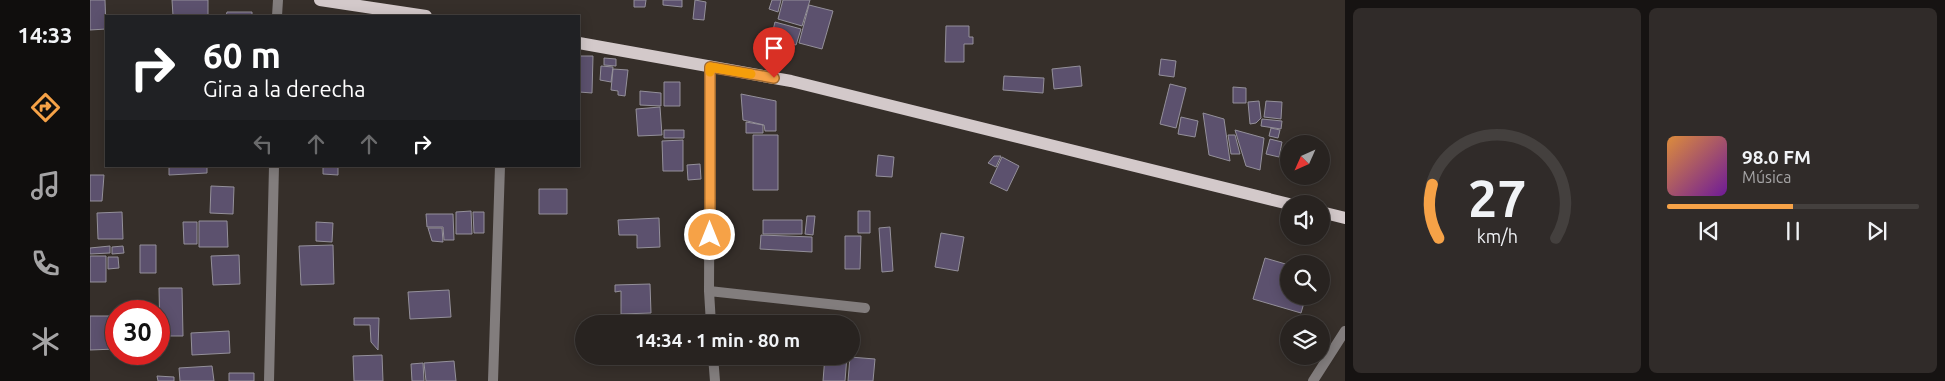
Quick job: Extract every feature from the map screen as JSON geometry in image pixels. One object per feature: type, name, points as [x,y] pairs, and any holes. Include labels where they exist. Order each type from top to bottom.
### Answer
[{"type":"main road","points":[[320,0],[419,15]]},
{"type":"main road","points":[[580,43],[790,81],[1280,202]]},
{"type":"main road","points":[[1330,214],[1345,218]]},
{"type":"street","points":[[277,15],[278,0]]},
{"type":"street","points":[[710,67],[710,315]]},
{"type":"street","points":[[269,381],[274,167]]},
{"type":"street","points":[[494,381],[500,167]]},
{"type":"street","points":[[709,291],[865,308]]},
{"type":"street","points":[[1313,381],[1345,331]]},
{"type":"street","points":[[714,365],[715,381]]},
{"type":"building","points":[[90,0],[105,0],[105,29],[90,30]]},
{"type":"building","points":[[172,0],[208,0],[208,15],[173,15]]},
{"type":"building","points":[[634,0],[646,0],[645,7],[634,7]]},
{"type":"building","points":[[663,0],[682,0],[682,7],[663,5]]},
{"type":"building","points":[[695,0],[706,2],[704,20],[693,19]]},
{"type":"building","points":[[772,0],[781,0],[778,12],[769,9]]},
{"type":"building","points":[[783,0],[810,0],[802,26],[778,19]]},
{"type":"building","points":[[809,5],[833,11],[822,49],[799,43]]},
{"type":"building","points":[[227,12],[252,12],[252,15],[226,15]]},
{"type":"building","points":[[775,22],[801,29],[796,45],[771,38]]},
{"type":"building","points":[[946,26],[969,26],[969,37],[973,37],[973,44],[964,44],[964,62],[945,62]]},
{"type":"building","points":[[580,56],[593,56],[592,93],[580,92]]},
{"type":"building","points":[[604,58],[616,59],[616,66],[604,65]]},
{"type":"building","points":[[1161,59],[1176,61],[1174,77],[1159,75]]},
{"type":"building","points":[[601,66],[613,67],[611,82],[600,80]]},
{"type":"building","points":[[1080,66],[1082,86],[1054,89],[1052,69]]},
{"type":"building","points":[[613,69],[628,70],[625,96],[618,95],[618,91],[611,90]]},
{"type":"building","points":[[1004,76],[1044,78],[1043,93],[1003,90]]},
{"type":"building","points":[[664,82],[680,82],[680,106],[664,106]]},
{"type":"building","points":[[1170,84],[1186,88],[1176,128],[1160,124]]},
{"type":"building","points":[[1233,87],[1246,88],[1246,103],[1233,103]]},
{"type":"building","points":[[640,91],[661,93],[661,106],[640,105]]},
{"type":"building","points":[[741,94],[776,101],[776,131],[765,131],[764,125],[743,120]]},
{"type":"building","points":[[1259,101],[1261,118],[1256,123],[1250,124],[1248,102]]},
{"type":"building","points":[[1266,101],[1282,102],[1281,119],[1264,117]]},
{"type":"building","points":[[660,107],[662,135],[638,136],[636,109]]},
{"type":"building","points":[[1203,113],[1224,119],[1230,161],[1209,155]]},
{"type":"building","points":[[1181,117],[1198,121],[1195,137],[1178,134]]},
{"type":"building","points":[[1262,119],[1282,121],[1281,129],[1261,126]]},
{"type":"building","points":[[746,122],[763,125],[763,133],[746,133]]},
{"type":"building","points":[[1271,128],[1280,130],[1278,138],[1269,136]]},
{"type":"building","points":[[664,130],[684,130],[684,138],[664,138]]},
{"type":"building","points":[[1235,130],[1264,138],[1260,170],[1246,166]]},
{"type":"building","points":[[753,135],[778,135],[778,190],[753,190]]},
{"type":"building","points":[[1228,135],[1235,135],[1240,154],[1231,154]]},
{"type":"building","points":[[1270,139],[1280,142],[1279,157],[1266,154]]},
{"type":"building","points":[[683,140],[683,171],[663,171],[662,141]]},
{"type":"building","points":[[878,155],[894,157],[892,177],[876,176]]},
{"type":"building","points":[[994,156],[1001,156],[996,167],[988,163]]},
{"type":"building","points":[[1002,157],[1019,166],[1007,191],[990,183]]},
{"type":"building","points":[[700,164],[701,179],[688,180],[687,165]]},
{"type":"building","points":[[169,167],[207,167],[207,173],[169,175]]},
{"type":"building","points":[[323,167],[338,167],[338,175],[323,174]]},
{"type":"building","points":[[90,175],[104,175],[102,201],[90,201]]},
{"type":"building","points":[[211,186],[234,187],[233,214],[210,213]]},
{"type":"building","points":[[539,189],[567,189],[567,214],[539,214]]},
{"type":"building","points":[[471,211],[472,234],[456,234],[456,212]]},
{"type":"building","points":[[858,211],[870,211],[870,233],[858,233]]},
{"type":"building","points":[[122,212],[123,239],[98,239],[97,213]]},
{"type":"building","points":[[473,212],[484,212],[484,233],[474,233]]},
{"type":"building","points":[[426,214],[453,214],[454,240],[444,240],[443,227],[427,227]]},
{"type":"building","points":[[807,216],[815,216],[813,235],[805,234]]},
{"type":"building","points":[[659,218],[660,247],[637,248],[637,235],[619,235],[618,220]]},
{"type":"building","points":[[763,220],[802,220],[802,234],[763,234]]},
{"type":"building","points":[[199,221],[227,221],[228,247],[199,247]]},
{"type":"building","points":[[183,222],[197,222],[197,244],[184,244]]},
{"type":"building","points":[[316,222],[333,223],[332,242],[316,241]]},
{"type":"building","points":[[890,227],[893,271],[882,272],[879,228]]},
{"type":"building","points":[[428,228],[442,228],[443,242],[432,241]]},
{"type":"building","points":[[941,233],[964,237],[958,271],[935,267]]},
{"type":"building","points":[[761,235],[812,237],[812,252],[760,249]]},
{"type":"building","points":[[845,236],[861,236],[860,269],[845,269]]},
{"type":"building","points":[[140,245],[156,245],[156,273],[140,273]]},
{"type":"building","points":[[333,245],[334,284],[301,285],[299,246]]},
{"type":"building","points":[[110,246],[110,253],[90,254],[90,248]]},
{"type":"building","points":[[123,246],[124,253],[112,254],[112,247]]},
{"type":"building","points":[[239,255],[240,284],[213,285],[211,256]]},
{"type":"building","points":[[90,256],[106,256],[106,282],[90,282]]},
{"type":"building","points":[[108,257],[118,257],[119,268],[108,269]]},
{"type":"building","points":[[1265,258],[1280,262],[1280,305],[1303,305],[1301,313],[1253,299]]},
{"type":"building","points":[[650,284],[651,313],[621,314],[621,291],[615,292],[615,285]]},
{"type":"building","points":[[159,288],[182,288],[183,336],[170,336],[170,300],[159,300]]},
{"type":"building","points":[[449,290],[451,317],[410,319],[408,292]]},
{"type":"building","points":[[90,316],[105,316],[105,349],[90,350]]},
{"type":"building","points":[[354,318],[379,318],[378,350],[371,342],[370,325],[354,325]]},
{"type":"building","points":[[229,331],[230,353],[192,355],[191,333]]},
{"type":"building","points":[[382,355],[383,381],[354,381],[353,356]]},
{"type":"building","points":[[860,358],[875,359],[873,381],[848,381],[849,365],[860,365]]},
{"type":"building","points":[[454,361],[456,381],[426,381],[424,363]]},
{"type":"building","points":[[423,363],[424,381],[412,381],[411,364]]},
{"type":"building","points":[[824,365],[846,365],[845,381],[823,381]]},
{"type":"building","points":[[212,366],[214,381],[180,381],[179,368]]},
{"type":"building","points":[[229,373],[254,373],[254,381],[229,381]]},
{"type":"building","points":[[157,376],[174,377],[174,381],[158,381]]},
{"type":"slow traffic","points":[[710,72],[710,67],[751,74]]},
{"type":"route","points":[[710,235],[710,67],[774,78]]}]
